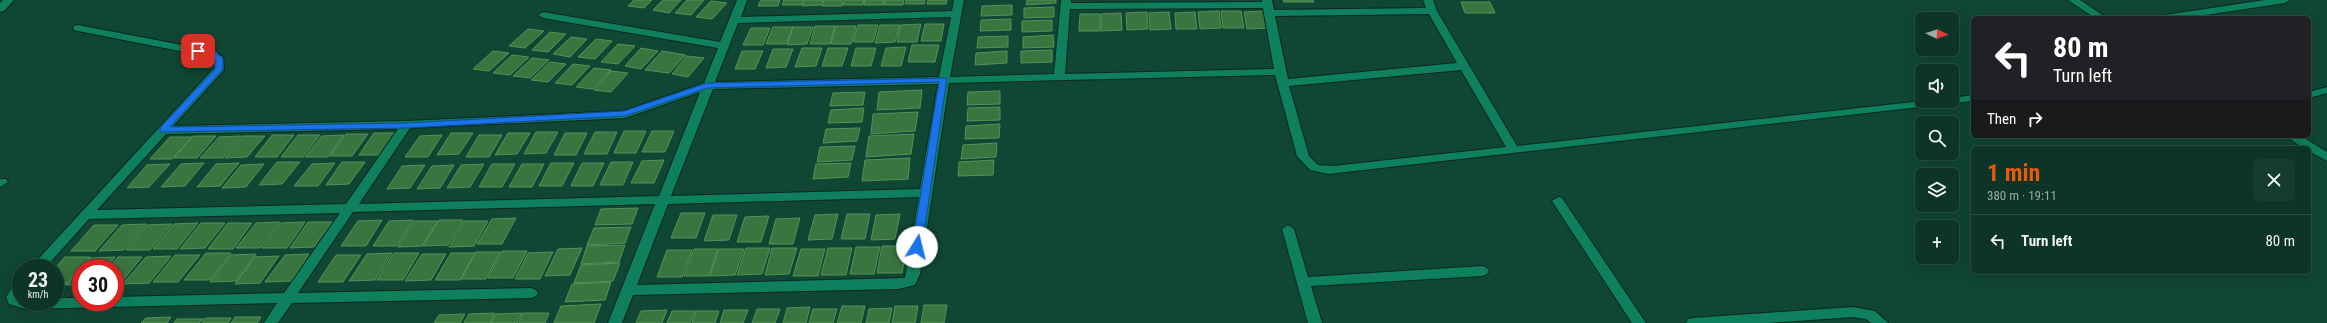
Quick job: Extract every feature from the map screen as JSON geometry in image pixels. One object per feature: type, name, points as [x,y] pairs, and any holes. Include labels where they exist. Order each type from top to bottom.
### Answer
[{"type":"street","points":[[0,10],[8,0]]},
{"type":"street","points":[[615,323],[661,201],[742,0]]},
{"type":"street","points":[[628,290],[899,284],[910,282],[913,274],[944,80],[959,0]]},
{"type":"street","points":[[1428,0],[1432,11],[1513,150]]},
{"type":"street","points":[[2073,0],[2099,16]]},
{"type":"street","points":[[2178,16],[2285,0]]},
{"type":"street","points":[[1059,77],[1066,3],[1268,6],[1432,11]]},
{"type":"street","points":[[1268,6],[1282,77],[1303,156],[1307,164],[1315,169],[1339,170],[1915,105]]},
{"type":"street","points":[[733,20],[957,14]]},
{"type":"street","points":[[542,15],[723,46]]},
{"type":"street","points":[[45,259],[219,69],[219,59],[213,54],[78,28]]},
{"type":"street","points":[[163,130],[406,125],[625,114],[707,86],[1059,77],[1282,77],[1464,66]]},
{"type":"street","points":[[2311,94],[2327,90]]},
{"type":"street","points":[[1959,100],[1971,98]]},
{"type":"street","points":[[271,323],[406,125]]},
{"type":"street","points":[[2295,138],[2309,146]]},
{"type":"street","points":[[2311,147],[2327,157]]},
{"type":"street","points":[[85,216],[926,193]]},
{"type":"street","points":[[1558,201],[1638,323]]},
{"type":"street","points":[[1288,230],[1315,323]]},
{"type":"street","points":[[1302,282],[1482,271]]},
{"type":"street","points":[[64,303],[531,293]]},
{"type":"street","points":[[1693,323],[1853,312],[1870,315],[1881,323]]},
{"type":"building","points":[[634,0],[652,0],[644,8],[628,6]]},
{"type":"building","points":[[663,0],[681,0],[669,13],[653,10]]},
{"type":"building","points":[[687,0],[704,0],[691,15],[675,13]]},
{"type":"building","points":[[761,0],[780,0],[778,6],[758,6]]},
{"type":"building","points":[[784,0],[803,0],[801,5],[782,5]]},
{"type":"building","points":[[804,0],[823,0],[821,5],[802,6]]},
{"type":"building","points":[[824,0],[843,0],[842,6],[822,6]]},
{"type":"building","points":[[845,0],[864,0],[863,5],[843,5]]},
{"type":"building","points":[[865,0],[884,0],[883,5],[864,5]]},
{"type":"building","points":[[885,0],[904,0],[903,5],[884,5]]},
{"type":"building","points":[[906,0],[925,0],[924,4],[905,4]]},
{"type":"building","points":[[928,0],[947,0],[946,4],[927,4]]},
{"type":"building","points":[[1027,0],[1056,0],[1056,3],[1026,5]]},
{"type":"building","points":[[1283,0],[1313,0],[1314,2],[1284,2]]},
{"type":"building","points":[[711,1],[727,3],[712,19],[696,17]]},
{"type":"building","points":[[1461,2],[1490,2],[1495,13],[1465,13]]},
{"type":"building","points":[[1012,5],[1012,15],[981,16],[982,6]]},
{"type":"building","points":[[1054,7],[1054,17],[1024,18],[1024,8]]},
{"type":"building","points":[[1219,11],[1221,28],[1200,29],[1198,12]]},
{"type":"building","points":[[1221,11],[1241,11],[1244,28],[1223,28]]},
{"type":"building","points":[[1265,11],[1268,28],[1247,29],[1244,12]]},
{"type":"building","points":[[1147,12],[1148,29],[1127,30],[1126,13]]},
{"type":"building","points":[[1169,12],[1171,29],[1150,30],[1149,13]]},
{"type":"building","points":[[1195,12],[1197,29],[1176,29],[1175,13]]},
{"type":"building","points":[[1121,13],[1122,30],[1101,31],[1101,14]]},
{"type":"building","points":[[1080,14],[1100,14],[1100,31],[1079,31]]},
{"type":"building","points":[[1011,19],[1011,30],[980,31],[981,20]]},
{"type":"building","points":[[1052,20],[1052,31],[1022,32],[1022,21]]},
{"type":"building","points":[[921,24],[917,42],[897,42],[901,25]]},
{"type":"building","points":[[925,24],[944,24],[941,41],[921,41]]},
{"type":"building","points":[[858,25],[878,25],[873,42],[853,42]]},
{"type":"building","points":[[880,25],[900,25],[895,42],[875,43]]},
{"type":"building","points":[[815,26],[835,26],[830,44],[810,44]]},
{"type":"building","points":[[836,26],[856,26],[851,44],[831,44]]},
{"type":"building","points":[[773,27],[793,27],[786,44],[766,44]]},
{"type":"building","points":[[793,27],[813,27],[807,44],[787,45]]},
{"type":"building","points":[[751,28],[770,28],[763,45],[743,45]]},
{"type":"building","points":[[528,29],[544,31],[525,48],[509,46]]},
{"type":"building","points":[[550,32],[566,34],[548,52],[532,50]]},
{"type":"building","points":[[1053,35],[1054,47],[1023,48],[1023,37]]},
{"type":"building","points":[[1008,36],[1008,47],[977,48],[978,37]]},
{"type":"building","points":[[571,37],[587,39],[570,57],[553,54]]},
{"type":"building","points":[[596,39],[612,41],[595,59],[578,57]]},
{"type":"building","points":[[618,44],[635,46],[618,64],[601,62]]},
{"type":"building","points":[[912,45],[939,45],[935,62],[908,62]]},
{"type":"building","points":[[906,47],[901,66],[881,66],[886,48]]},
{"type":"building","points":[[641,48],[658,51],[641,69],[625,66]]},
{"type":"building","points":[[802,48],[822,48],[816,66],[795,67]]},
{"type":"building","points":[[828,48],[848,48],[842,66],[822,66]]},
{"type":"building","points":[[856,48],[876,48],[871,66],[851,66]]},
{"type":"building","points":[[773,49],[793,49],[786,67],[766,68]]},
{"type":"building","points":[[1052,50],[1052,62],[1021,63],[1021,51]]},
{"type":"building","points":[[493,51],[509,53],[489,71],[473,69]]},
{"type":"building","points":[[662,51],[686,55],[669,73],[645,70]]},
{"type":"building","points":[[742,51],[763,51],[755,69],[735,69]]},
{"type":"building","points":[[1007,51],[1007,63],[975,65],[976,53]]},
{"type":"building","points":[[512,55],[529,57],[510,75],[493,73]]},
{"type":"building","points":[[687,56],[704,58],[688,77],[672,74]]},
{"type":"building","points":[[532,58],[549,60],[530,78],[513,76]]},
{"type":"building","points":[[550,62],[566,64],[548,82],[531,80]]},
{"type":"building","points":[[573,64],[590,66],[572,85],[555,83]]},
{"type":"building","points":[[594,68],[611,70],[593,89],[576,87]]},
{"type":"building","points":[[611,71],[628,73],[611,92],[594,90]]},
{"type":"building","points":[[922,90],[920,108],[877,110],[879,92]]},
{"type":"building","points":[[1000,91],[1000,104],[967,105],[968,92]]},
{"type":"building","points":[[865,92],[863,105],[830,106],[833,93]]},
{"type":"building","points":[[1000,107],[1000,120],[967,121],[968,108]]},
{"type":"building","points":[[864,108],[862,122],[828,123],[831,110]]},
{"type":"building","points":[[918,112],[915,131],[871,134],[873,114]]},
{"type":"building","points":[[1000,124],[999,138],[965,139],[966,126]]},
{"type":"building","points":[[860,128],[857,141],[823,143],[826,129]]},
{"type":"building","points":[[624,131],[646,131],[636,153],[614,153]]},
{"type":"building","points":[[652,131],[674,131],[665,152],[642,152]]},
{"type":"building","points":[[536,132],[558,132],[546,153],[524,154]]},
{"type":"building","points":[[595,132],[617,132],[607,154],[584,154]]},
{"type":"building","points":[[374,133],[396,133],[381,155],[359,155]]},
{"type":"building","points":[[451,133],[473,133],[459,154],[437,155]]},
{"type":"building","points":[[508,133],[530,133],[517,154],[495,155]]},
{"type":"building","points":[[565,133],[587,133],[576,155],[554,155]]},
{"type":"building","points":[[346,134],[368,134],[352,156],[330,156]]},
{"type":"building","points":[[914,134],[911,154],[866,157],[869,136]]},
{"type":"building","points":[[272,135],[294,135],[277,157],[255,157]]},
{"type":"building","points":[[298,135],[320,135],[303,157],[281,157]]},
{"type":"building","points":[[344,135],[328,157],[305,157],[322,136]]},
{"type":"building","points":[[442,135],[428,157],[405,157],[420,136]]},
{"type":"building","points":[[479,135],[502,135],[489,157],[466,157]]},
{"type":"building","points":[[193,136],[216,136],[197,158],[174,158]]},
{"type":"building","points":[[241,136],[223,158],[200,158],[219,137]]},
{"type":"building","points":[[243,136],[265,136],[247,157],[225,158]]},
{"type":"building","points":[[170,137],[192,137],[172,159],[150,159]]},
{"type":"building","points":[[997,143],[996,157],[961,159],[963,145]]},
{"type":"building","points":[[855,146],[852,160],[817,162],[820,147]]},
{"type":"building","points":[[910,158],[908,179],[862,181],[865,160]]},
{"type":"building","points":[[664,160],[654,183],[631,183],[642,161]]},
{"type":"building","points":[[994,160],[993,175],[958,176],[959,162]]},
{"type":"building","points":[[277,162],[300,162],[282,184],[259,185]]},
{"type":"building","points":[[342,162],[365,162],[349,184],[326,185]]},
{"type":"building","points":[[611,162],[633,162],[623,185],[600,185]]},
{"type":"building","points":[[204,163],[185,186],[161,187],[181,164]]},
{"type":"building","points":[[239,163],[220,186],[197,187],[216,164]]},
{"type":"building","points":[[335,163],[318,186],[294,186],[312,164]]},
{"type":"building","points":[[551,163],[574,163],[562,186],[539,186]]},
{"type":"building","points":[[582,163],[604,163],[593,186],[571,186]]},
{"type":"building","points":[[851,163],[848,177],[813,179],[816,164]]},
{"type":"building","points":[[170,164],[149,187],[127,188],[147,165]]},
{"type":"building","points":[[264,164],[246,187],[222,188],[241,165]]},
{"type":"building","points":[[484,164],[470,187],[447,188],[461,165]]},
{"type":"building","points":[[492,164],[515,164],[502,187],[479,187]]},
{"type":"building","points":[[522,164],[544,164],[532,187],[509,187]]},
{"type":"building","points":[[425,165],[410,188],[387,189],[402,166]]},
{"type":"building","points":[[454,165],[440,188],[417,189],[432,166]]},
{"type":"building","points":[[638,208],[632,224],[595,225],[601,209]]},
{"type":"building","points":[[681,213],[705,213],[696,238],[671,238]]},
{"type":"building","points":[[838,214],[832,239],[808,240],[815,215]]},
{"type":"building","points":[[847,214],[870,214],[865,239],[841,239]]},
{"type":"building","points":[[900,214],[895,239],[871,240],[876,215]]},
{"type":"building","points":[[713,215],[737,215],[729,240],[704,241]]},
{"type":"building","points":[[769,216],[761,242],[737,242],[745,217]]},
{"type":"building","points":[[516,218],[502,244],[477,244],[492,219]]},
{"type":"building","points":[[800,218],[793,244],[769,244],[776,219]]},
{"type":"building","points":[[382,220],[366,246],[341,246],[358,221]]},
{"type":"building","points":[[413,220],[397,246],[373,246],[389,221]]},
{"type":"building","points":[[439,220],[463,220],[448,245],[423,246]]},
{"type":"building","points":[[414,221],[438,221],[422,246],[398,247]]},
{"type":"building","points":[[464,221],[488,221],[474,246],[449,247]]},
{"type":"building","points":[[280,222],[260,248],[236,248],[256,223]]},
{"type":"building","points":[[305,222],[287,248],[262,248],[281,223]]},
{"type":"building","points":[[308,222],[332,222],[314,247],[290,248]]},
{"type":"building","points":[[198,223],[177,249],[153,249],[174,224]]},
{"type":"building","points":[[201,223],[225,223],[205,248],[180,249]]},
{"type":"building","points":[[228,223],[252,223],[233,249],[208,249]]},
{"type":"building","points":[[146,224],[124,250],[99,251],[122,225]]},
{"type":"building","points":[[172,224],[150,250],[126,250],[147,225]]},
{"type":"building","points":[[94,225],[118,225],[95,251],[71,251]]},
{"type":"building","points":[[631,227],[625,243],[587,245],[594,228]]},
{"type":"building","points":[[625,245],[619,262],[581,264],[587,246]]},
{"type":"building","points":[[882,246],[907,246],[902,273],[877,273]]},
{"type":"building","points":[[856,247],[880,247],[874,274],[850,274]]},
{"type":"building","points":[[582,248],[570,275],[545,276],[558,249]]},
{"type":"building","points":[[746,248],[770,248],[762,274],[737,275]]},
{"type":"building","points":[[772,248],[797,248],[789,274],[765,275]]},
{"type":"building","points":[[828,248],[852,248],[846,275],[821,275]]},
{"type":"building","points":[[694,249],[718,249],[709,276],[684,276]]},
{"type":"building","points":[[719,249],[744,249],[735,275],[710,276]]},
{"type":"building","points":[[801,249],[825,249],[818,276],[793,276]]},
{"type":"building","points":[[667,250],[692,250],[682,277],[657,277]]},
{"type":"building","points":[[502,251],[527,251],[513,278],[488,278]]},
{"type":"building","points":[[476,252],[500,252],[486,279],[461,279]]},
{"type":"building","points":[[553,252],[540,279],[515,279],[528,253]]},
{"type":"building","points":[[206,253],[231,253],[210,280],[184,280]]},
{"type":"building","points":[[392,253],[375,280],[349,281],[367,254]]},
{"type":"building","points":[[394,253],[419,253],[403,280],[377,280]]},
{"type":"building","points":[[451,253],[475,253],[460,280],[435,280]]},
{"type":"building","points":[[256,254],[236,281],[210,282],[231,255]]},
{"type":"building","points":[[309,254],[291,281],[265,282],[285,255]]},
{"type":"building","points":[[422,254],[446,254],[431,280],[405,281]]},
{"type":"building","points":[[175,255],[200,255],[178,282],[153,282]]},
{"type":"building","points":[[336,255],[361,255],[343,282],[318,282]]},
{"type":"building","points":[[171,256],[149,283],[124,284],[124,283],[146,257]]},
{"type":"building","points":[[279,256],[260,283],[235,284],[255,257]]},
{"type":"building","points":[[65,257],[90,257],[88,259],[72,259],[72,277],[66,284],[64,284],[63,259]]},
{"type":"building","points":[[115,257],[113,259],[89,259],[90,258]]},
{"type":"building","points":[[118,257],[142,257],[124,279],[124,259],[116,259]]},
{"type":"building","points":[[620,263],[613,281],[574,283],[581,265]]},
{"type":"building","points":[[72,278],[72,285],[66,285]]},
{"type":"building","points":[[611,282],[605,300],[565,302],[572,284]]},
{"type":"building","points":[[601,304],[594,323],[554,323],[561,306]]},
{"type":"building","points":[[924,305],[947,305],[944,323],[921,323]]},
{"type":"building","points":[[842,306],[865,306],[861,323],[837,323]]},
{"type":"building","points":[[895,306],[918,306],[915,323],[892,323]]},
{"type":"building","points":[[810,307],[806,323],[783,323],[787,308]]},
{"type":"building","points":[[892,308],[889,323],[866,323],[869,309]]},
{"type":"building","points":[[757,309],[780,309],[775,323],[752,323]]},
{"type":"building","points":[[813,309],[837,309],[833,323],[809,323]]},
{"type":"building","points":[[667,310],[662,323],[636,323],[641,311]]},
{"type":"building","points":[[724,310],[748,310],[743,323],[720,323]]},
{"type":"building","points":[[672,311],[695,311],[690,323],[667,323]]},
{"type":"building","points":[[696,311],[719,311],[715,323],[692,323]]},
{"type":"building","points":[[495,313],[490,323],[464,323],[469,314]]},
{"type":"building","points":[[522,313],[517,323],[491,323],[496,314]]},
{"type":"building","points":[[523,313],[549,313],[545,323],[519,323]]},
{"type":"building","points":[[465,314],[460,323],[434,323],[439,315]]},
{"type":"building","points":[[171,317],[167,323],[141,323],[146,318]]},
{"type":"building","points":[[235,317],[261,317],[257,323],[231,323]]},
{"type":"building","points":[[205,318],[231,318],[228,323],[202,323]]},
{"type":"building","points":[[177,319],[203,319],[199,323],[174,323]]},
{"type":"route","points":[[198,51],[213,54],[219,59],[219,69],[163,130],[406,125],[625,114],[707,86],[944,80],[917,247]]}]
